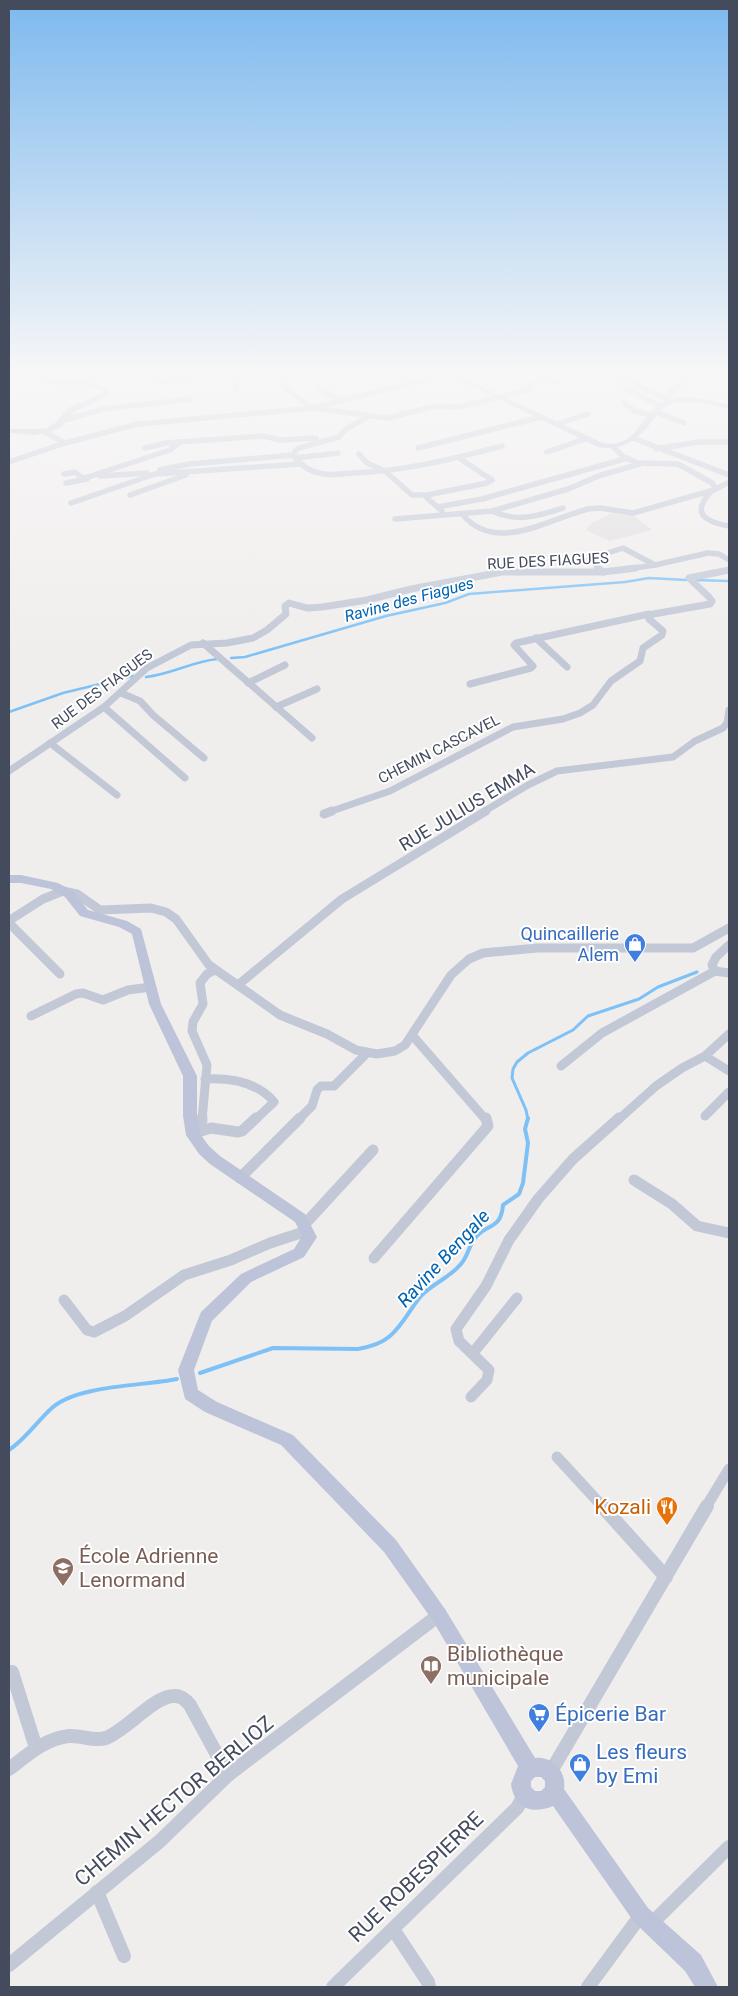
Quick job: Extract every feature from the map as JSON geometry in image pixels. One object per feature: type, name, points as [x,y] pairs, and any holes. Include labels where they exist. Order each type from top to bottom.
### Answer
[{"type":"main road","points":[[9,879],[21,879],[54,886],[69,894],[84,913],[122,924],[137,932],[155,1004],[190,1076],[190,1116],[204,1150],[240,1178],[300,1218],[310,1237],[299,1253],[246,1278],[206,1317],[186,1370],[191,1394],[211,1408],[286,1440],[390,1546],[439,1615],[530,1768]]},
{"type":"main road","points":[[552,1782],[550,1798],[542,1802],[535,1802],[525,1794],[522,1779],[524,1773],[530,1768],[537,1766],[544,1768],[646,1920],[693,1963],[707,1987]]},
{"type":"street","points":[[64,474],[75,472],[82,478],[115,468]]},
{"type":"street","points":[[71,503],[172,468]]},
{"type":"street","points":[[66,483],[101,476],[238,468]]},
{"type":"street","points":[[307,468],[314,472],[326,474],[414,468]]},
{"type":"street","points":[[379,468],[385,471],[412,495],[428,495],[487,483],[492,480],[474,468]]},
{"type":"street","points":[[437,507],[482,500],[593,468]]},
{"type":"street","points":[[395,519],[463,515],[492,511],[568,489],[601,475],[625,468]]},
{"type":"street","points":[[685,468],[712,483],[715,486],[714,490]]},
{"type":"street","points":[[711,468],[729,476]]},
{"type":"street","points":[[130,495],[196,471]]},
{"type":"street","points":[[729,482],[714,490],[701,501],[700,506],[702,511],[713,522],[729,526]]},
{"type":"street","points":[[463,515],[473,526],[494,532],[520,531],[586,509],[602,508],[623,513],[633,513],[714,490]]},
{"type":"street","points":[[428,495],[426,498],[447,515]]},
{"type":"street","points":[[555,504],[574,514]]},
{"type":"street","points":[[492,511],[506,518],[529,518],[563,508]]},
{"type":"street","points":[[529,518],[540,525]]},
{"type":"street","points":[[603,572],[589,559],[623,548],[633,550],[655,565]]},
{"type":"street","name":"RUE DES FIAGUES","points":[[9,771],[104,706],[147,668],[191,645],[203,643],[227,644],[253,638],[267,630],[286,614],[285,606],[289,603],[307,608],[322,607],[368,600],[411,589],[502,572],[603,572],[655,565],[708,553],[718,554],[729,560]]},
{"type":"street","points":[[470,684],[528,671],[533,666],[514,645],[519,641],[690,606],[710,604],[712,601],[708,594],[691,582],[689,578],[729,570]]},
{"type":"street","name":"CHEMIN CASCAVEL","points":[[324,814],[390,791],[513,727],[563,719],[588,709],[598,699],[610,681],[640,661],[643,648],[646,645],[662,635],[661,629],[649,619],[649,614]]},
{"type":"street","points":[[536,638],[567,667]]},
{"type":"street","points":[[203,643],[312,738]]},
{"type":"street","points":[[248,682],[285,665]]},
{"type":"street","points":[[276,707],[317,689]]},
{"type":"street","points":[[120,693],[140,701],[153,715],[204,758]]},
{"type":"street","points":[[104,706],[185,778]]},
{"type":"street","name":"RUE JULIUS EMMA","points":[[238,985],[342,899],[528,785],[557,771],[570,768],[667,759],[676,756],[696,741],[723,728],[727,723],[729,710]]},
{"type":"street","points":[[50,743],[117,795]]},
{"type":"street","points":[[60,974],[9,922],[43,900],[63,891],[77,894],[100,910],[151,908],[166,912],[182,926],[215,970],[280,1015],[327,1034],[356,1050],[367,1053],[388,1053],[405,1045],[452,975],[469,959],[483,953],[537,948],[693,948],[706,944],[723,930],[729,928]]},
{"type":"street","points":[[715,971],[712,965],[713,962],[729,945]]},
{"type":"street","points":[[205,1079],[227,1079],[242,1084],[264,1093],[271,1097],[274,1102],[238,1132],[211,1128],[197,1132],[207,1065],[192,1025],[203,1004],[200,983],[207,974],[215,970]]},
{"type":"street","points":[[560,1066],[602,1033],[715,971],[729,973]]},
{"type":"street","points":[[31,1016],[76,994],[83,993],[103,1000],[122,991],[151,987]]},
{"type":"street","points":[[471,1397],[487,1380],[490,1370],[484,1362],[458,1341],[455,1334],[456,1329],[486,1286],[509,1240],[538,1199],[573,1159],[628,1109],[682,1068],[705,1056],[729,1034]]},
{"type":"street","points":[[374,1258],[488,1126],[486,1118],[412,1036]]},
{"type":"street","points":[[240,1178],[312,1106],[317,1090],[321,1086],[334,1086],[367,1053]]},
{"type":"street","points":[[705,1056],[729,1071]]},
{"type":"street","points":[[705,1116],[729,1092]]},
{"type":"street","points":[[64,1300],[88,1330],[94,1332],[125,1316],[184,1275],[231,1260],[305,1228],[373,1150]]},
{"type":"street","points":[[634,1180],[672,1204],[697,1226],[729,1234]]},
{"type":"street","points":[[474,1353],[517,1298]]},
{"type":"street","points":[[556,1457],[666,1577]]},
{"type":"street","points":[[552,1782],[666,1577],[729,1470]]},
{"type":"street","name":"CHEMIN HECTOR BERLIOZ","points":[[9,1965],[160,1841],[228,1775],[439,1615]]},
{"type":"street","points":[[12,1672],[36,1748]]},
{"type":"street","points":[[9,1769],[36,1748],[67,1736],[76,1736],[96,1741],[110,1736],[167,1698],[179,1696],[190,1705],[228,1775]]},
{"type":"street","name":"RUE ROBESPIERRE","points":[[333,1987],[517,1808],[525,1794]]},
{"type":"street","points":[[588,1987],[646,1920],[729,1847]]},
{"type":"street","points":[[97,1892],[124,1956]]},
{"type":"street","points":[[392,1929],[428,1982],[429,1987]]},
{"type":"shaded area","points":[[611,513],[634,516],[652,530],[610,541],[586,530],[592,523]]},
{"type":"waterway","name":"Ravine des Fiagues","points":[[231,658],[245,657],[386,616],[445,603],[469,594],[625,582],[649,578],[686,580]]},
{"type":"waterway","name":"Ravine des Fiagues","points":[[694,580],[729,581]]},
{"type":"waterway","name":"Ravine des Fiagues","points":[[146,677],[217,659]]},
{"type":"waterway","name":"Ravine des Fiagues","points":[[9,712],[63,693],[133,676]]},
{"type":"waterway","name":"Ravine Bengale","points":[[528,1119],[526,1110],[512,1078],[513,1069],[517,1062],[528,1053],[573,1030],[588,1016],[639,999],[658,987],[697,972]]},
{"type":"waterway","name":"Ravine Bengale","points":[[200,1373],[273,1348],[358,1349],[375,1345],[386,1339],[395,1332],[421,1296],[460,1265],[475,1238],[496,1222],[502,1213],[503,1205],[519,1194],[523,1183],[528,1143],[525,1129],[528,1119]]},
{"type":"waterway","name":"Ravine Bengale","points":[[9,1450],[53,1407],[64,1400],[95,1390],[177,1379]]},
{"type":"place","name":"Quincaillerie Alem","points":[[635,963]]},
{"type":"place","name":"Kozali","points":[[667,1526]]},
{"type":"place","name":"École Adrienne Lenormand","points":[[63,1587]]},
{"type":"place","name":"Bibliothèque municipale","points":[[431,1685]]},
{"type":"place","name":"Épicerie Bar","points":[[539,1733]]},
{"type":"place","name":"Les fleurs by Emi","points":[[580,1783]]}]
